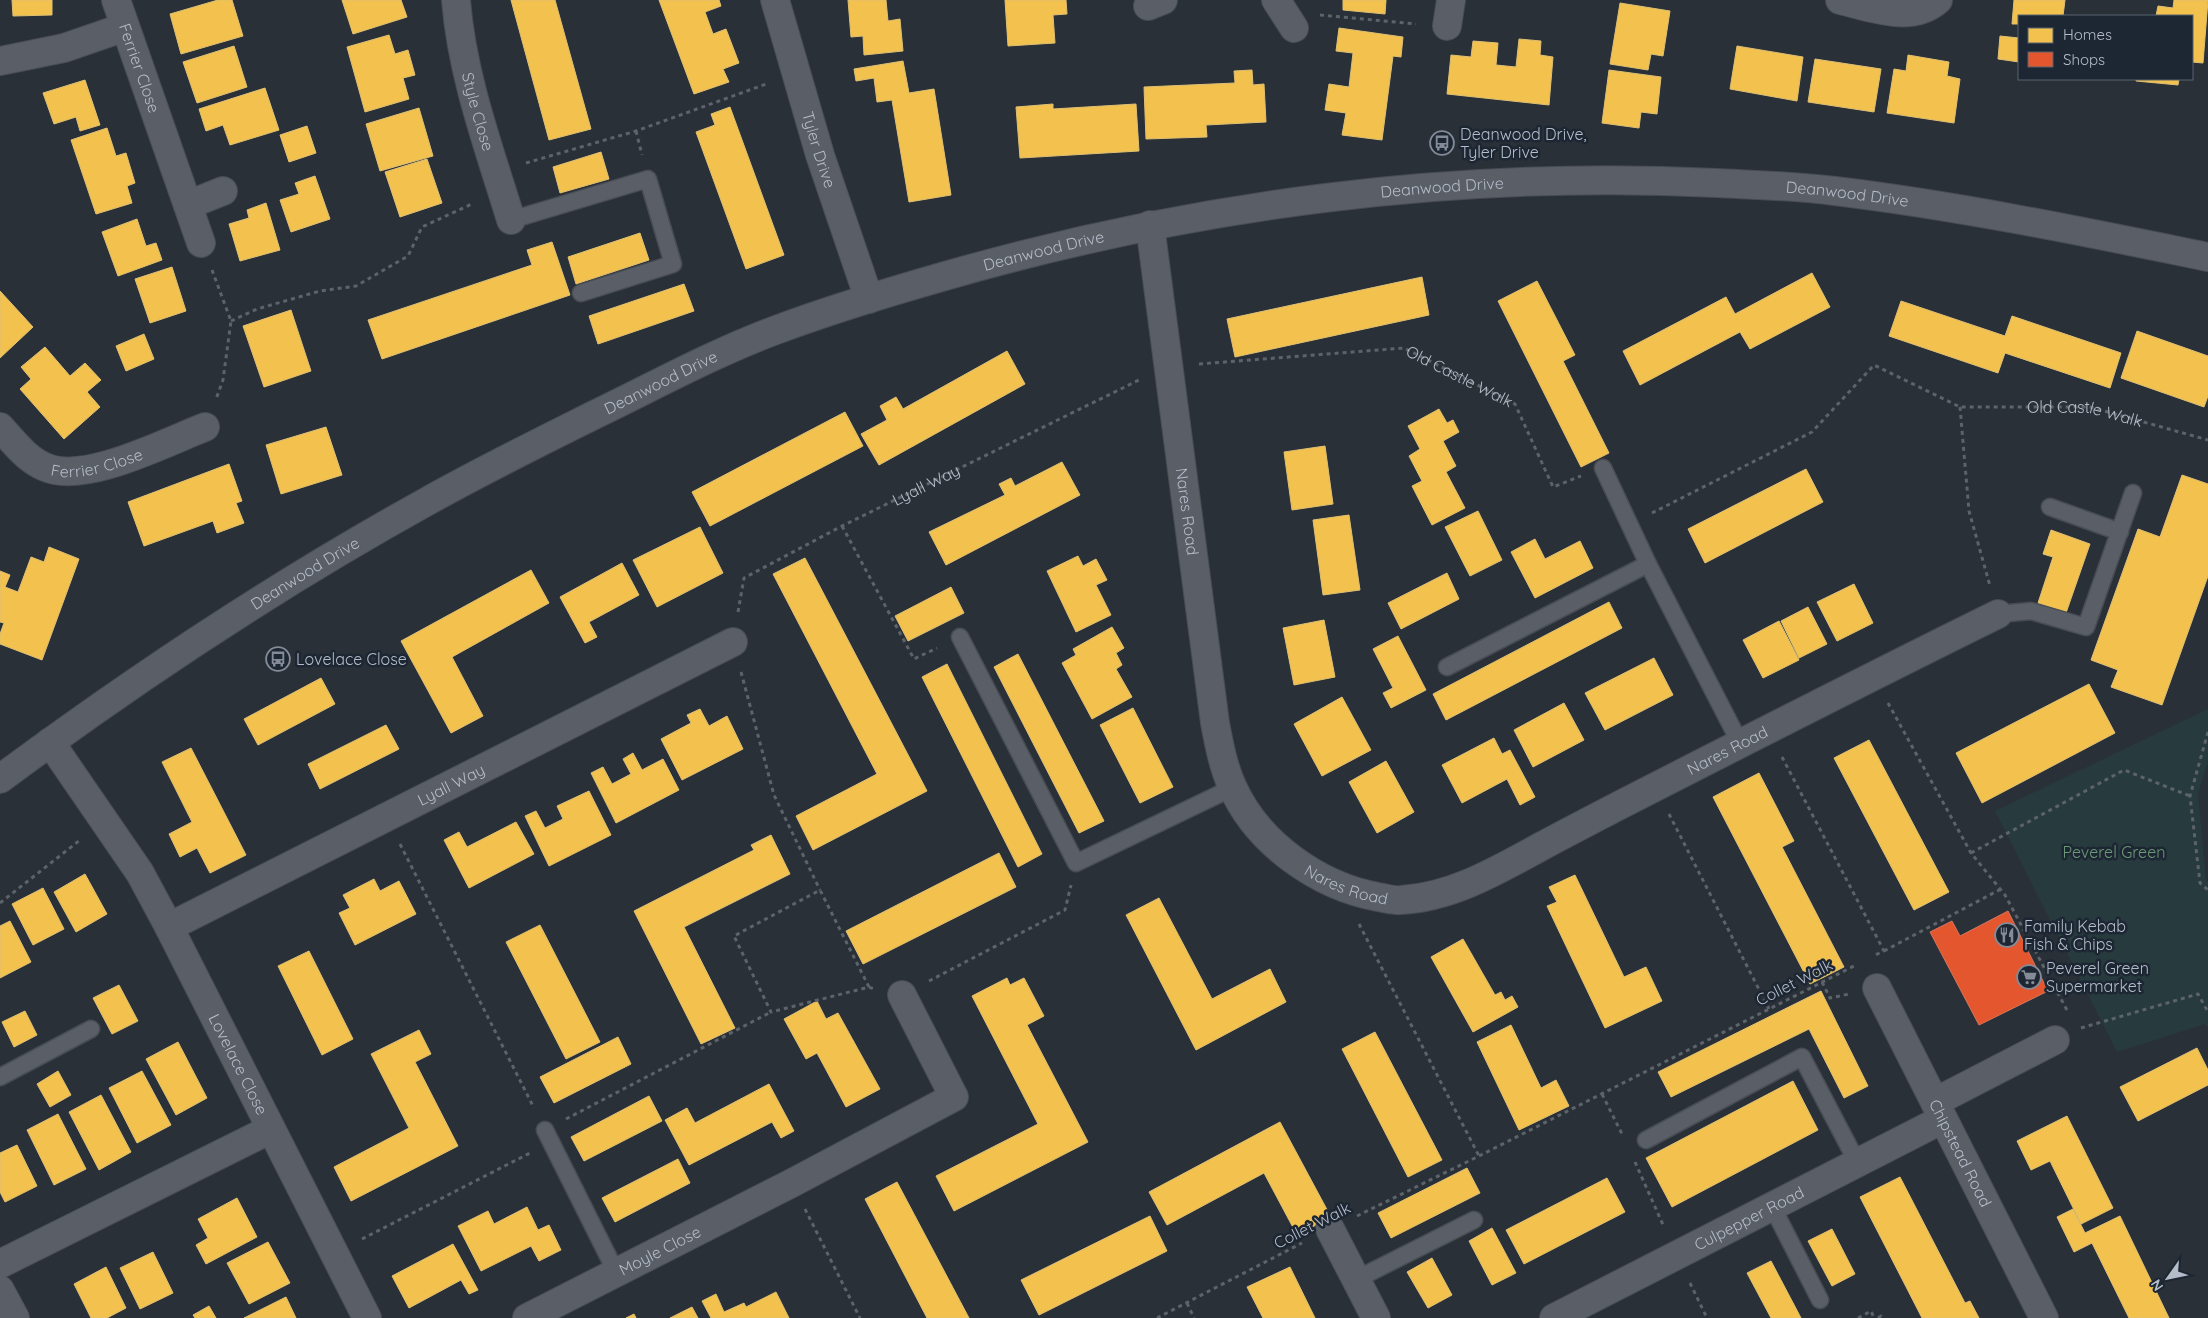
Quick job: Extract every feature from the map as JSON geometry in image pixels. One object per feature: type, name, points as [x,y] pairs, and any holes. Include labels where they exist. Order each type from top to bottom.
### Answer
[{"type":"street","points":[[116,0],[125,27]]},
{"type":"street","name":"Style Close","points":[[456,0],[463,55],[474,99],[511,220]]},
{"type":"street","name":"Tyler Drive","points":[[775,0],[820,155],[869,298]]},
{"type":"street","points":[[1276,0],[1294,28]]},
{"type":"street","points":[[1447,26],[1451,0]]},
{"type":"street","points":[[1840,0],[1893,12],[1916,11],[1934,4],[1938,0]]},
{"type":"street","name":"Ferrier Close","points":[[0,61],[64,48],[125,27],[201,243]]},
{"type":"street","name":"Deanwood Drive","points":[[0,779],[158,666],[234,616],[427,501],[520,452],[697,365],[774,330],[869,298],[994,262],[1150,226],[1324,199],[1457,186],[1597,180],[1672,181],[1833,191],[2099,234],[2208,257]]},
{"type":"street","points":[[188,205],[223,191]]},
{"type":"street","name":"Nares Road","points":[[1150,226],[1167,366],[1215,722],[1222,760],[1232,788],[1247,813],[1262,832],[1280,850],[1339,886],[1362,894],[1398,901],[1424,898],[1453,890],[1501,868],[1740,743],[1998,614]]},
{"type":"street","name":"Ferrier Close","points":[[0,427],[29,458],[46,468],[65,473],[86,471],[115,462],[205,427]]},
{"type":"street","name":"Lyall Way","points":[[169,927],[733,642]]},
{"type":"street","name":"Lovelace Close","points":[[50,742],[140,873],[367,1318]]},
{"type":"street","name":"Chipstead Road","points":[[1877,988],[2044,1318]]},
{"type":"street","name":"Moyle Close","points":[[527,1318],[792,1183],[954,1097],[902,995]]},
{"type":"street","name":"Culpepper Road","points":[[1554,1318],[1773,1208],[1857,1162],[2068,1030]]},
{"type":"street","name":"Lovelace Close","points":[[0,1264],[271,1129]]},
{"type":"street","points":[[1330,1229],[1376,1318]]},
{"type":"street","points":[[0,1290],[14,1318]]},
{"type":"lane","points":[[511,220],[648,179],[673,264],[581,293]]},
{"type":"lane","points":[[1603,468],[1648,564],[1740,743]]},
{"type":"lane","points":[[1998,614],[2031,611],[2086,627],[2133,493]]},
{"type":"lane","points":[[2050,507],[2120,532]]},
{"type":"lane","points":[[1447,667],[1648,564]]},
{"type":"lane","points":[[960,637],[1076,862],[1232,788]]},
{"type":"lane","points":[[0,1078],[91,1029]]},
{"type":"lane","points":[[1646,1140],[1802,1057],[1857,1162]]},
{"type":"lane","points":[[548,1136],[616,1272]]},
{"type":"lane","points":[[1773,1208],[1820,1300]]},
{"type":"lane","points":[[1357,1279],[1474,1220]]},
{"type":"path","points":[[1294,28],[1314,15],[1447,26]]},
{"type":"path","points":[[201,243],[231,321],[224,380],[205,427]]},
{"type":"path","name":"Old Castle Walk","points":[[1167,366],[1404,348],[1515,404],[1553,487],[1603,468]]},
{"type":"path","name":"Old Castle Walk","points":[[1629,524],[1812,432],[1874,365],[1960,407],[2090,407],[2208,440]]},
{"type":"path","name":"Lyall Way","points":[[820,890],[774,795],[733,642],[744,578],[842,526],[1167,366]]},
{"type":"path","points":[[1960,407],[1969,511],[1998,614]]},
{"type":"path","points":[[842,526],[914,659],[960,637]]},
{"type":"path","points":[[1874,676],[1970,853],[2001,889],[2068,1030],[2198,994],[2208,1012]]},
{"type":"path","points":[[2208,732],[2190,796],[2200,883],[2208,890]]},
{"type":"path","points":[[1740,743],[1780,753],[1884,951]]},
{"type":"path","points":[[1970,853],[2124,770],[2190,796]]},
{"type":"path","points":[[1656,787],[1769,1009]]},
{"type":"path","points":[[387,817],[548,1136]]},
{"type":"path","points":[[0,903],[104,820]]},
{"type":"path","points":[[334,1253],[772,1012],[868,987],[902,995],[1065,910],[1076,862]]},
{"type":"path","points":[[1339,886],[1479,1156]]},
{"type":"path","points":[[1866,960],[2001,889]]},
{"type":"path","points":[[772,1012],[734,936],[820,890],[868,987]]},
{"type":"path","name":"Collet Walk","points":[[1158,1318],[1330,1229],[1479,1156],[1857,964]]},
{"type":"path","points":[[1602,1094],[1625,1141]]},
{"type":"path","points":[[1633,1158],[1708,1318]]},
{"type":"path","points":[[792,1183],[860,1318]]},
{"type":"path","points":[[1187,1303],[1194,1318]]},
{"type":"path","points":[[1858,1318],[1871,1311],[1874,1318]]},
{"type":"green space","name":"Peverel Green","points":[[2208,709],[2208,762],[2198,793],[2206,881],[2208,881],[2208,1028],[2205,1024],[2117,1052],[1995,811]]},
{"type":"building: Homes","points":[[12,0],[52,0],[52,15],[13,16]]},
{"type":"building: Homes","points":[[218,0],[232,0],[243,36],[181,54],[170,14]]},
{"type":"building: Homes","points":[[342,0],[401,0],[407,17],[353,34]]},
{"type":"building: Homes","points":[[511,0],[555,0],[591,129],[549,140]]},
{"type":"building: Homes","points":[[659,0],[719,0],[721,6],[705,12],[713,34],[726,29],[739,63],[723,69],[729,82],[694,94]]},
{"type":"building: Homes","points":[[848,0],[886,0],[888,21],[900,19],[903,51],[864,55],[863,36],[851,37]]},
{"type":"building: Homes","points":[[1005,0],[1066,0],[1067,14],[1053,15],[1055,43],[1008,46]]},
{"type":"building: Homes","points":[[1343,0],[1386,0],[1385,14],[1343,10]]},
{"type":"building: Homes","points":[[2014,0],[2065,0],[2063,15],[2018,15],[2018,24],[2012,24]]},
{"type":"building: Homes","points":[[2174,0],[2208,0],[2203,63],[2193,62],[2193,15],[2156,15],[2158,6],[2173,8]]},
{"type":"building: Homes","points":[[1620,3],[1670,11],[1663,56],[1651,54],[1648,70],[1610,64]]},
{"type":"building: Homes","points":[[1339,28],[1403,37],[1401,57],[1393,56],[1382,140],[1342,135],[1346,113],[1325,110],[1329,84],[1349,87],[1353,53],[1336,51]]},
{"type":"building: Homes","points":[[389,35],[395,54],[408,50],[415,75],[403,78],[409,99],[365,112],[347,47]]},
{"type":"building: Homes","points":[[2000,36],[2018,38],[2018,62],[1998,59]]},
{"type":"building: Homes","points":[[1519,39],[1541,41],[1540,55],[1553,57],[1549,105],[1447,94],[1451,55],[1471,57],[1473,41],[1498,43],[1496,65],[1516,67]]},
{"type":"building: Homes","points":[[234,46],[247,87],[197,103],[183,62]]},
{"type":"building: Homes","points":[[1737,46],[1803,57],[1797,101],[1730,89]]},
{"type":"building: Homes","points":[[1908,55],[1949,62],[1947,76],[1960,79],[1954,123],[1887,113],[1894,69],[1906,71]]},
{"type":"building: Homes","points":[[1815,59],[1881,69],[1874,112],[1808,102]]},
{"type":"building: Homes","points":[[903,61],[909,93],[934,89],[951,195],[909,202],[892,100],[877,102],[874,78],[856,81],[854,69]]},
{"type":"building: Homes","points":[[1252,70],[1253,85],[1264,84],[1266,122],[1206,125],[1207,137],[1146,139],[1144,87],[1235,83],[1234,71]]},
{"type":"building: Homes","points":[[1609,70],[1661,77],[1657,114],[1641,112],[1639,128],[1602,123]]},
{"type":"building: Homes","points":[[85,80],[100,125],[80,131],[76,117],[54,124],[43,93]]},
{"type":"building: Homes","points":[[2136,80],[2179,80],[2178,85]]},
{"type":"building: Homes","points":[[265,88],[279,130],[230,145],[223,125],[206,131],[199,109]]},
{"type":"building: Homes","points":[[1053,104],[1053,109],[1136,104],[1139,151],[1020,158],[1016,107]]},
{"type":"building: Homes","points":[[730,107],[784,255],[746,269],[696,132],[715,125],[711,114]]},
{"type":"building: Homes","points":[[419,108],[433,156],[380,171],[366,124]]},
{"type":"building: Homes","points":[[307,126],[316,153],[289,162],[280,135]]},
{"type":"building: Homes","points":[[107,128],[116,156],[126,153],[135,183],[127,186],[132,203],[96,214],[71,140]]},
{"type":"building: Homes","points":[[601,152],[609,179],[560,193],[553,167]]},
{"type":"building: Homes","points":[[427,159],[442,203],[400,217],[385,172]]},
{"type":"building: Homes","points":[[315,176],[330,219],[291,232],[280,200],[299,194],[295,183]]},
{"type":"building: Homes","points":[[266,203],[280,250],[240,261],[229,224],[249,218],[247,210]]},
{"type":"building: Homes","points":[[137,219],[146,246],[156,243],[162,260],[118,276],[102,232]]},
{"type":"building: Homes","points":[[640,233],[649,260],[576,284],[568,257]]},
{"type":"building: Homes","points":[[552,242],[570,295],[382,359],[368,320],[532,265],[527,250]]},
{"type":"building: Homes","points":[[172,267],[186,311],[150,323],[135,279]]},
{"type":"building: Homes","points":[[1812,273],[1830,307],[1750,349],[1740,332],[1640,385],[1623,351],[1726,297],[1735,314]]},
{"type":"building: Homes","points":[[1422,277],[1429,315],[1235,357],[1227,319]]},
{"type":"building: Homes","points":[[1537,281],[1575,355],[1563,361],[1609,453],[1581,467],[1498,301]]},
{"type":"building: Homes","points":[[684,284],[694,311],[598,344],[589,316]]},
{"type":"building: Homes","points":[[0,291],[33,327],[0,358]]},
{"type":"building: Homes","points":[[1901,301],[2005,336],[2012,316],[2121,353],[2110,388],[2005,353],[1998,373],[1889,336]]},
{"type":"building: Homes","points":[[291,310],[311,371],[264,387],[243,326]]},
{"type":"building: Homes","points":[[2137,331],[2208,356],[2208,396],[2204,407],[2121,378]]},
{"type":"building: Homes","points":[[144,334],[154,359],[126,371],[116,346]]},
{"type":"building: Homes","points":[[45,347],[70,376],[85,363],[101,380],[87,392],[100,407],[64,439],[20,389],[31,379],[21,367]]},
{"type":"building: Homes","points":[[1007,351],[1025,384],[879,465],[861,434],[887,420],[880,406],[896,397],[903,409]]},
{"type":"building: Homes","points":[[1439,409],[1447,423],[1453,420],[1459,432],[1443,441],[1456,466],[1446,472],[1465,508],[1432,525],[1412,486],[1422,481],[1409,456],[1420,449],[1408,426]]},
{"type":"building: Homes","points":[[845,412],[863,446],[710,526],[692,492]]},
{"type":"building: Homes","points":[[326,427],[342,475],[281,494],[266,445]]},
{"type":"building: Homes","points":[[1325,446],[1333,504],[1292,510],[1284,452]]},
{"type":"building: Homes","points":[[1062,462],[1080,495],[946,565],[929,532],[1005,495],[999,484],[1011,478],[1015,486]]},
{"type":"building: Homes","points":[[229,464],[242,501],[236,503],[244,523],[217,533],[213,521],[144,546],[128,502]]},
{"type":"building: Homes","points":[[1806,469],[1823,502],[1705,563],[1688,529]]},
{"type":"building: Homes","points":[[2182,475],[2208,484],[2208,576],[2162,705],[2111,687],[2118,670],[2091,660],[2138,529],[2160,537]]},
{"type":"building: Homes","points":[[1478,511],[1502,560],[1470,576],[1445,527]]},
{"type":"building: Homes","points":[[1349,515],[1360,590],[1323,595],[1313,520]]},
{"type":"building: Homes","points":[[700,527],[723,573],[657,607],[633,560]]},
{"type":"building: Homes","points":[[2051,530],[2090,544],[2066,613],[2038,603],[2053,557],[2043,554]]},
{"type":"building: Homes","points":[[1535,539],[1545,559],[1580,541],[1593,568],[1535,598],[1511,552]]},
{"type":"building: Homes","points":[[49,547],[79,559],[42,660],[0,644],[0,634],[4,623],[0,622],[0,571],[10,575],[5,587],[18,592],[31,557],[44,562]]},
{"type":"building: Homes","points":[[1078,556],[1083,566],[1096,559],[1107,580],[1096,585],[1111,615],[1076,632],[1047,571]]},
{"type":"building: Homes","points":[[805,558],[927,791],[813,850],[796,816],[877,774],[773,574]]},
{"type":"building: Homes","points":[[622,563],[639,595],[589,622],[597,637],[585,643],[560,597]]},
{"type":"building: Homes","points":[[531,570],[549,603],[452,657],[483,716],[451,733],[401,641]]},
{"type":"building: Homes","points":[[1447,573],[1459,599],[1401,629],[1388,603]]},
{"type":"building: Homes","points":[[1854,584],[1873,623],[1837,641],[1817,602]]},
{"type":"building: Homes","points":[[951,587],[964,613],[908,641],[895,616]]},
{"type":"building: Homes","points":[[1609,602],[1622,628],[1446,720],[1433,694]]},
{"type":"building: Homes","points":[[1808,607],[1827,644],[1799,658],[1781,621]]},
{"type":"building: Homes","points":[[1324,620],[1335,677],[1294,685],[1283,628]]},
{"type":"building: Homes","points":[[1779,621],[1799,660],[1763,678],[1743,640]]},
{"type":"building: Homes","points":[[1112,627],[1124,648],[1116,653],[1122,665],[1116,669],[1132,697],[1092,719],[1062,663],[1076,655],[1073,649]]},
{"type":"building: Homes","points":[[1398,636],[1426,690],[1391,708],[1383,693],[1393,688],[1373,649]]},
{"type":"building: Homes","points":[[1018,654],[1104,821],[1079,833],[994,667]]},
{"type":"building: Homes","points":[[1654,658],[1673,695],[1605,730],[1585,693]]},
{"type":"building: Homes","points":[[947,664],[1042,854],[1018,867],[922,677]]},
{"type":"building: Homes","points":[[321,678],[335,704],[258,745],[244,719]]},
{"type":"building: Homes","points":[[2089,684],[2115,733],[1982,803],[1956,753]]},
{"type":"building: Homes","points":[[1342,697],[1371,750],[1322,776],[1294,724]]},
{"type":"building: Homes","points":[[1564,703],[1584,740],[1533,767],[1514,730]]},
{"type":"building: Homes","points":[[1133,708],[1173,787],[1140,803],[1100,725]]},
{"type":"building: Homes","points":[[700,709],[709,726],[727,716],[743,749],[682,780],[661,739],[691,723],[687,715]]},
{"type":"building: Homes","points":[[386,725],[399,749],[320,789],[308,764]]},
{"type":"building: Homes","points":[[1494,738],[1502,754],[1510,750],[1535,797],[1520,805],[1507,779],[1462,803],[1442,765]]},
{"type":"building: Homes","points":[[1869,740],[1949,892],[1914,910],[1834,758]]},
{"type":"building: Homes","points":[[191,748],[246,855],[210,873],[197,848],[180,857],[169,834],[192,822],[162,762]]},
{"type":"building: Homes","points":[[633,753],[642,770],[663,759],[679,790],[616,823],[591,773],[603,767],[612,784],[631,774],[623,759]]},
{"type":"building: Homes","points":[[1386,761],[1414,812],[1377,833],[1349,782]]},
{"type":"building: Homes","points":[[1759,773],[1794,841],[1782,847],[1844,967],[1810,984],[1713,797]]},
{"type":"building: Homes","points":[[589,791],[611,835],[549,866],[525,816],[536,811],[545,828],[563,819],[557,806]]},
{"type":"building: Homes","points":[[516,822],[534,854],[469,888],[444,840],[459,832],[467,847]]},
{"type":"building: Homes","points":[[771,835],[790,874],[684,927],[735,1028],[701,1044],[634,911],[754,850],[751,845]]},
{"type":"building: Homes","points":[[999,853],[1016,887],[863,964],[846,931]]},
{"type":"building: Homes","points":[[85,874],[107,914],[76,932],[54,892]]},
{"type":"building: Homes","points":[[1575,875],[1624,977],[1646,967],[1662,1001],[1605,1028],[1547,906],[1557,902],[1549,887]]},
{"type":"building: Homes","points":[[374,879],[380,891],[399,881],[416,914],[355,945],[339,913],[350,908],[343,895]]},
{"type":"building: Homes","points":[[43,888],[64,929],[33,945],[12,904]]},
{"type":"building: Homes","points":[[1159,898],[1212,999],[1270,969],[1286,1002],[1196,1050],[1126,915]]},
{"type":"building: Homes","points":[[10,921],[31,962],[0,978],[0,926]]},
{"type":"building: Homes","points":[[540,925],[600,1042],[566,1059],[506,942]]},
{"type":"building: Homes","points":[[1463,939],[1495,995],[1501,992],[1505,1000],[1512,996],[1518,1007],[1473,1032],[1431,957]]},
{"type":"building: Homes","points":[[309,951],[353,1039],[322,1055],[278,966]]},
{"type":"building: Homes","points":[[1007,978],[1010,985],[1024,978],[1044,1016],[1027,1025],[1088,1142],[954,1211],[936,1176],[1038,1124],[972,996]]},
{"type":"building: Homes","points":[[119,985],[138,1021],[112,1034],[93,998]]},
{"type":"building: Homes","points":[[1821,991],[1868,1086],[1844,1098],[1809,1029],[1671,1097],[1658,1072]]},
{"type":"building: Homes","points":[[817,1001],[826,1019],[838,1013],[880,1089],[846,1107],[817,1053],[806,1059],[784,1019]]},
{"type":"building: Homes","points":[[25,1011],[37,1035],[14,1047],[2,1022]]},
{"type":"building: Homes","points":[[1511,1025],[1541,1088],[1556,1080],[1569,1106],[1519,1130],[1477,1042]]},
{"type":"building: Homes","points":[[419,1030],[431,1054],[415,1062],[458,1146],[351,1201],[334,1167],[409,1128],[371,1054]]},
{"type":"building: Homes","points":[[1375,1032],[1442,1160],[1408,1177],[1342,1049]]},
{"type":"building: Homes","points":[[618,1037],[631,1064],[554,1103],[540,1077]]},
{"type":"building: Homes","points":[[178,1042],[207,1098],[176,1115],[146,1059]]},
{"type":"building: Homes","points":[[2197,1048],[2208,1070],[2208,1085],[2138,1121],[2120,1087]]},
{"type":"building: Homes","points":[[58,1071],[71,1095],[50,1107],[37,1084]]},
{"type":"building: Homes","points":[[142,1071],[171,1125],[137,1143],[109,1088]]},
{"type":"building: Homes","points":[[1793,1081],[1818,1130],[1672,1207],[1646,1158]]},
{"type":"building: Homes","points":[[769,1084],[794,1131],[781,1138],[772,1122],[689,1165],[665,1120],[687,1108],[695,1123]]},
{"type":"building: Homes","points":[[101,1095],[131,1152],[99,1170],[69,1112]]},
{"type":"building: Homes","points":[[649,1096],[662,1121],[584,1161],[571,1137]]},
{"type":"building: Homes","points":[[58,1114],[86,1169],[54,1185],[27,1130]]},
{"type":"building: Homes","points":[[2067,1116],[2113,1208],[2081,1224],[2050,1161],[2031,1170],[2017,1141]]},
{"type":"building: Homes","points":[[1280,1122],[1331,1217],[1297,1235],[1264,1173],[1167,1225],[1149,1192]]},
{"type":"building: Homes","points":[[17,1145],[37,1186],[5,1202],[0,1192],[0,1153]]},
{"type":"building: Homes","points":[[678,1159],[690,1183],[615,1222],[602,1198]]},
{"type":"building: Homes","points":[[1467,1168],[1480,1193],[1391,1238],[1378,1213]]},
{"type":"building: Homes","points":[[1900,1177],[1965,1303],[1970,1301],[1979,1318],[1922,1318],[1860,1197]]},
{"type":"building: Homes","points":[[1607,1178],[1625,1212],[1524,1264],[1506,1230]]},
{"type":"building: Homes","points":[[897,1182],[969,1318],[927,1318],[865,1199]]},
{"type":"building: Homes","points":[[237,1198],[257,1237],[206,1264],[196,1245],[208,1238],[198,1219]]},
{"type":"building: Homes","points":[[527,1207],[538,1230],[549,1225],[561,1250],[539,1261],[531,1246],[481,1271],[458,1226],[488,1211],[494,1224]]},
{"type":"building: Homes","points":[[2073,1209],[2085,1233],[2120,1216],[2169,1318],[2129,1318],[2092,1243],[2074,1252],[2057,1217]]},
{"type":"building: Homes","points":[[1150,1216],[1167,1251],[1039,1315],[1021,1280]]},
{"type":"building: Homes","points":[[1492,1228],[1516,1273],[1492,1285],[1469,1241]]},
{"type":"building: Homes","points":[[1832,1229],[1855,1274],[1832,1286],[1808,1241]]},
{"type":"building: Homes","points":[[268,1242],[290,1283],[249,1304],[227,1263]]},
{"type":"building: Homes","points":[[453,1244],[478,1290],[469,1294],[461,1280],[409,1308],[392,1276]]},
{"type":"building: Homes","points":[[153,1252],[173,1293],[140,1309],[120,1268]]},
{"type":"building: Homes","points":[[1432,1258],[1452,1295],[1428,1308],[1407,1272]]},
{"type":"building: Homes","points":[[1771,1261],[1801,1318],[1771,1318],[1747,1273]]},
{"type":"building: Homes","points":[[106,1267],[126,1308],[107,1318],[91,1318],[74,1284]]},
{"type":"building: Homes","points":[[1290,1267],[1315,1318],[1263,1318],[1247,1287]]},
{"type":"building: Homes","points":[[776,1292],[789,1318],[711,1318],[702,1301],[716,1294],[724,1312],[744,1303],[746,1307]]},
{"type":"building: Homes","points":[[286,1297],[296,1318],[244,1318]]},
{"type":"building: Homes","points":[[209,1306],[216,1318],[195,1318],[193,1315]]},
{"type":"building: Homes","points":[[692,1307],[698,1318],[670,1318]]},
{"type":"building: Homes","points":[[634,1314],[636,1318],[626,1318]]},
{"type":"building: Shops","points":[[2008,911],[2048,991],[1979,1025],[1930,932],[1952,921],[1960,936]]},
{"type":"place","name":"Deanwood Drive, Tyler Drive","points":[[1442,143]]},
{"type":"place","name":"Lovelace Close","points":[[278,659]]},
{"type":"place","name":"Family Kebab Fish & Chips","points":[[2007,935]]},
{"type":"place","name":"Peverel Green Supermarket","points":[[2029,977]]}]
